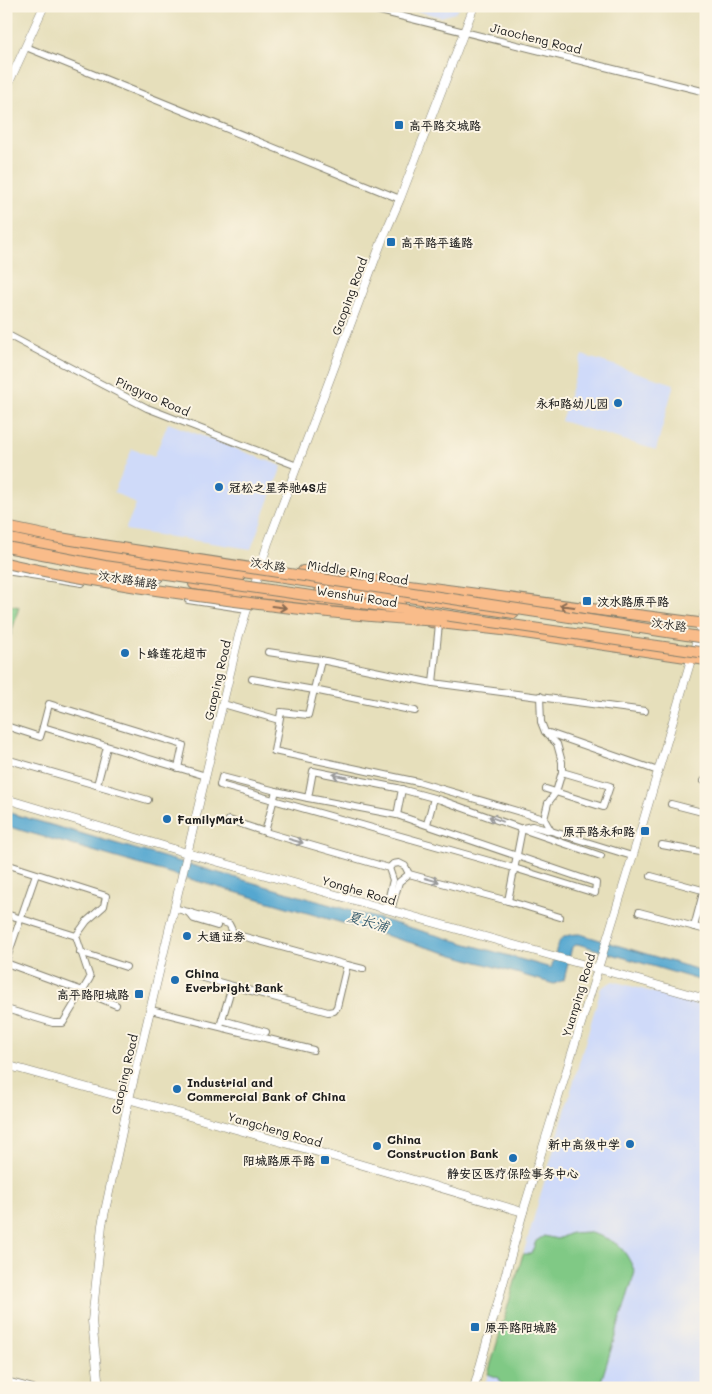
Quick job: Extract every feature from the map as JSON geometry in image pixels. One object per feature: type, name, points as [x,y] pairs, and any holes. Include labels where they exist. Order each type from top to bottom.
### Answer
[{"type":"main road","name":"Wenshui Road","points":[[6,523],[109,542],[257,574],[704,623]]},
{"type":"main road","name":"Middle Ring Road","points":[[6,527],[54,537],[700,646]]},
{"type":"main road","name":"汶水路","points":[[6,532],[45,542],[257,574],[700,646]]},
{"type":"main road","name":"汶水路","points":[[6,540],[39,548],[112,560],[257,574],[371,599],[700,646]]},
{"type":"main road","points":[[6,547],[105,566],[509,628],[706,654]]},
{"type":"main road","name":"Wenshui Road","points":[[6,551],[251,593],[398,614],[439,624],[509,628],[700,646],[706,660]]},
{"type":"main road","points":[[112,560],[139,575]]},
{"type":"main road","points":[[6,563],[68,576],[230,601],[356,616],[509,628],[538,624]]},
{"type":"main road","points":[[371,599],[398,614]]},
{"type":"street","points":[[6,89],[44,6]]},
{"type":"street","name":"Jiaocheng Road","points":[[360,6],[706,92]]},
{"type":"street","name":"Gaoping Road","points":[[99,1388],[92,1322],[102,1225],[129,1099],[239,635],[257,574],[383,238],[400,199],[474,6]]},
{"type":"street","points":[[26,47],[400,199]]},
{"type":"street","name":"Pingyao Road","points":[[6,334],[146,408],[298,466]]},
{"type":"street","name":"汶水路辅路","points":[[6,571],[247,609]]},
{"type":"street","points":[[143,592],[160,578]]},
{"type":"street","name":"Yuanping Road","points":[[474,1388],[523,1212],[658,771],[700,646],[706,609]]},
{"type":"street","points":[[433,683],[439,624]]},
{"type":"street","points":[[268,652],[320,660],[433,683],[645,711]]},
{"type":"street","points":[[320,660],[308,714],[281,712],[274,751],[418,782],[544,820],[551,831]]},
{"type":"street","points":[[252,679],[415,711]]},
{"type":"street","points":[[540,696],[538,722],[557,744],[562,762],[562,772],[556,792],[548,803],[544,820]]},
{"type":"street","points":[[6,726],[40,737],[50,704],[184,744],[178,768]]},
{"type":"street","points":[[223,704],[279,720]]},
{"type":"street","points":[[43,727],[206,776]]},
{"type":"street","points":[[545,732],[658,771]]},
{"type":"street","points":[[97,785],[107,746]]},
{"type":"street","points":[[6,759],[148,800]]},
{"type":"street","points":[[308,798],[313,770],[402,789],[434,798],[601,856]]},
{"type":"street","points":[[546,789],[603,807],[610,786],[562,772]]},
{"type":"street","points":[[222,777],[308,798],[397,815],[427,824],[596,883],[594,893],[514,868],[220,786],[222,777]]},
{"type":"street","points":[[397,815],[402,789]]},
{"type":"street","points":[[266,832],[276,791]]},
{"type":"street","points":[[427,824],[434,798]]},
{"type":"street","name":"Yonghe Road","points":[[6,799],[187,853],[706,999]]},
{"type":"street","points":[[671,804],[706,813]]},
{"type":"street","points":[[229,820],[389,868]]},
{"type":"street","points":[[522,828],[532,826],[632,856]]},
{"type":"street","points":[[508,901],[522,828]]},
{"type":"street","points":[[662,845],[706,853]]},
{"type":"street","points":[[389,868],[393,864],[400,863],[405,866],[409,874],[560,917]]},
{"type":"street","points":[[6,864],[106,896],[104,906],[87,921],[76,936]]},
{"type":"street","points":[[389,868],[393,880],[389,910]]},
{"type":"street","points":[[36,874],[6,962],[116,1005]]},
{"type":"street","points":[[389,910],[398,882],[409,874]]},
{"type":"street","points":[[651,876],[705,890]]},
{"type":"street","points":[[694,927],[706,882]]},
{"type":"street","points":[[174,908],[230,924],[234,934],[363,969]]},
{"type":"street","points":[[188,911],[194,919],[218,926]]},
{"type":"street","points":[[639,912],[706,930]]},
{"type":"street","points":[[6,914],[76,936]]},
{"type":"street","points":[[6,1009],[54,1023],[63,1023],[90,978],[76,936]]},
{"type":"street","points":[[80,952],[126,967]]},
{"type":"street","points":[[200,977],[328,1012],[334,1011],[337,1007],[347,965]]},
{"type":"street","points":[[220,1023],[232,986]]},
{"type":"street","points":[[150,1010],[266,1032]]},
{"type":"street","points":[[220,1023],[313,1050]]},
{"type":"street","name":"Yangcheng Road","points":[[6,1065],[523,1212]]},
{"type":"street","points":[[6,1381],[33,1388]]},
{"type":"shaded area","points":[[396,6],[462,6],[454,13],[441,17]]},
{"type":"shaded area","name":"永和路幼儿园","points":[[582,355],[674,384],[656,450],[561,421]]},
{"type":"shaded area","points":[[168,423],[282,466],[251,549],[125,530],[136,504],[114,492],[132,449],[154,457]]},
{"type":"shaded area","name":"新中高级中学","points":[[613,981],[706,1007],[706,1388],[484,1388],[601,988]]},
{"type":"green space","points":[[6,604],[19,607],[9,641],[6,641]]},
{"type":"green space","points":[[587,1232],[605,1238],[622,1249],[635,1272],[599,1388],[503,1388],[499,1378],[488,1374],[523,1254],[531,1254],[536,1241],[544,1236],[557,1239],[571,1233]]},
{"type":"water","name":"夏长浦","points":[[6,812],[551,968],[561,939],[565,936],[580,934],[706,972],[706,982],[578,944],[572,947],[564,980],[554,984],[6,826]]},
{"type":"place","name":"高平路交城路","points":[[399,125]]},
{"type":"place","name":"高平路平遥路","points":[[391,242]]},
{"type":"place","name":"永和路幼儿园","points":[[618,403]]},
{"type":"place","name":"冠松之星奔驰4S店","points":[[219,487]]},
{"type":"place","name":"汶水路原平路","points":[[587,601]]},
{"type":"place","name":"卜蜂莲花超市","points":[[125,653]]},
{"type":"place","name":"FamilyMart","points":[[167,819]]},
{"type":"place","name":"原平路永和路","points":[[645,831]]},
{"type":"place","name":"大通证券","points":[[187,936]]},
{"type":"place","name":"China Everbright Bank","points":[[175,980]]},
{"type":"place","name":"高平路阳城路","points":[[139,994]]},
{"type":"place","name":"Industrial and Commercial Bank of China","points":[[177,1089]]},
{"type":"place","name":"新中高级中学","points":[[630,1144]]},
{"type":"place","name":"China Construction Bank","points":[[377,1146]]},
{"type":"place","name":"静安区医疗保险事务中心","points":[[513,1158]]},
{"type":"place","name":"阳城路原平路","points":[[325,1160]]},
{"type":"place","name":"原平路阳城路","points":[[475,1327]]}]
